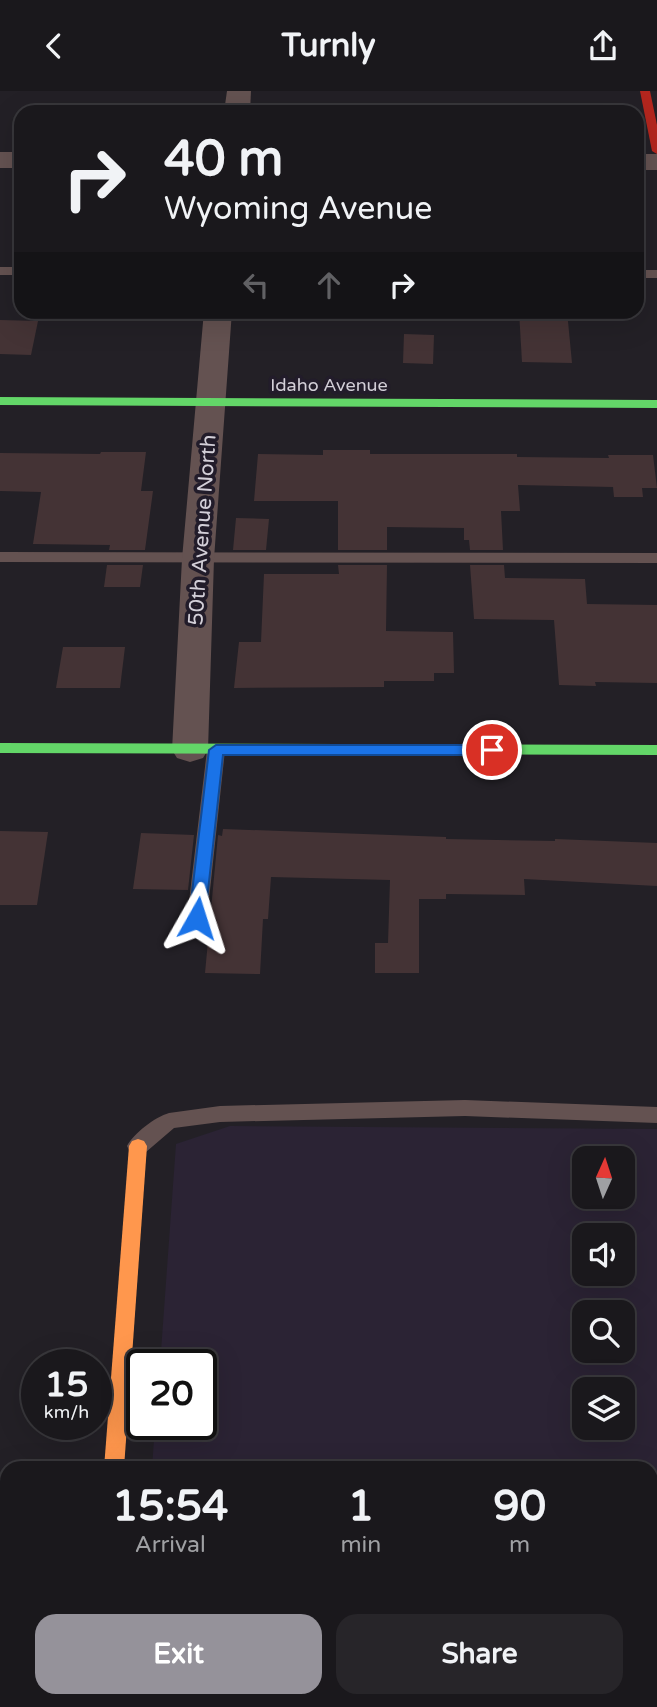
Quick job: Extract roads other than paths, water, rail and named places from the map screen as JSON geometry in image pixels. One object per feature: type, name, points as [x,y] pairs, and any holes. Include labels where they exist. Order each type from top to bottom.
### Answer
[{"type":"street","points":[[645,91],[657,151]]},
{"type":"street","name":"50th Avenue North","points":[[203,750],[198,559],[217,319]]},
{"type":"street","name":"Idaho Avenue","points":[[0,401],[657,404]]},
{"type":"street","points":[[0,748],[657,750]]},
{"type":"street","points":[[115,1461],[138,1146]]},
{"type":"lane","points":[[0,557],[657,558]]},
{"type":"lane","points":[[197,918],[203,750]]},
{"type":"lane","points":[[138,1146],[169,1121],[220,1114],[465,1108],[657,1115]]}]
